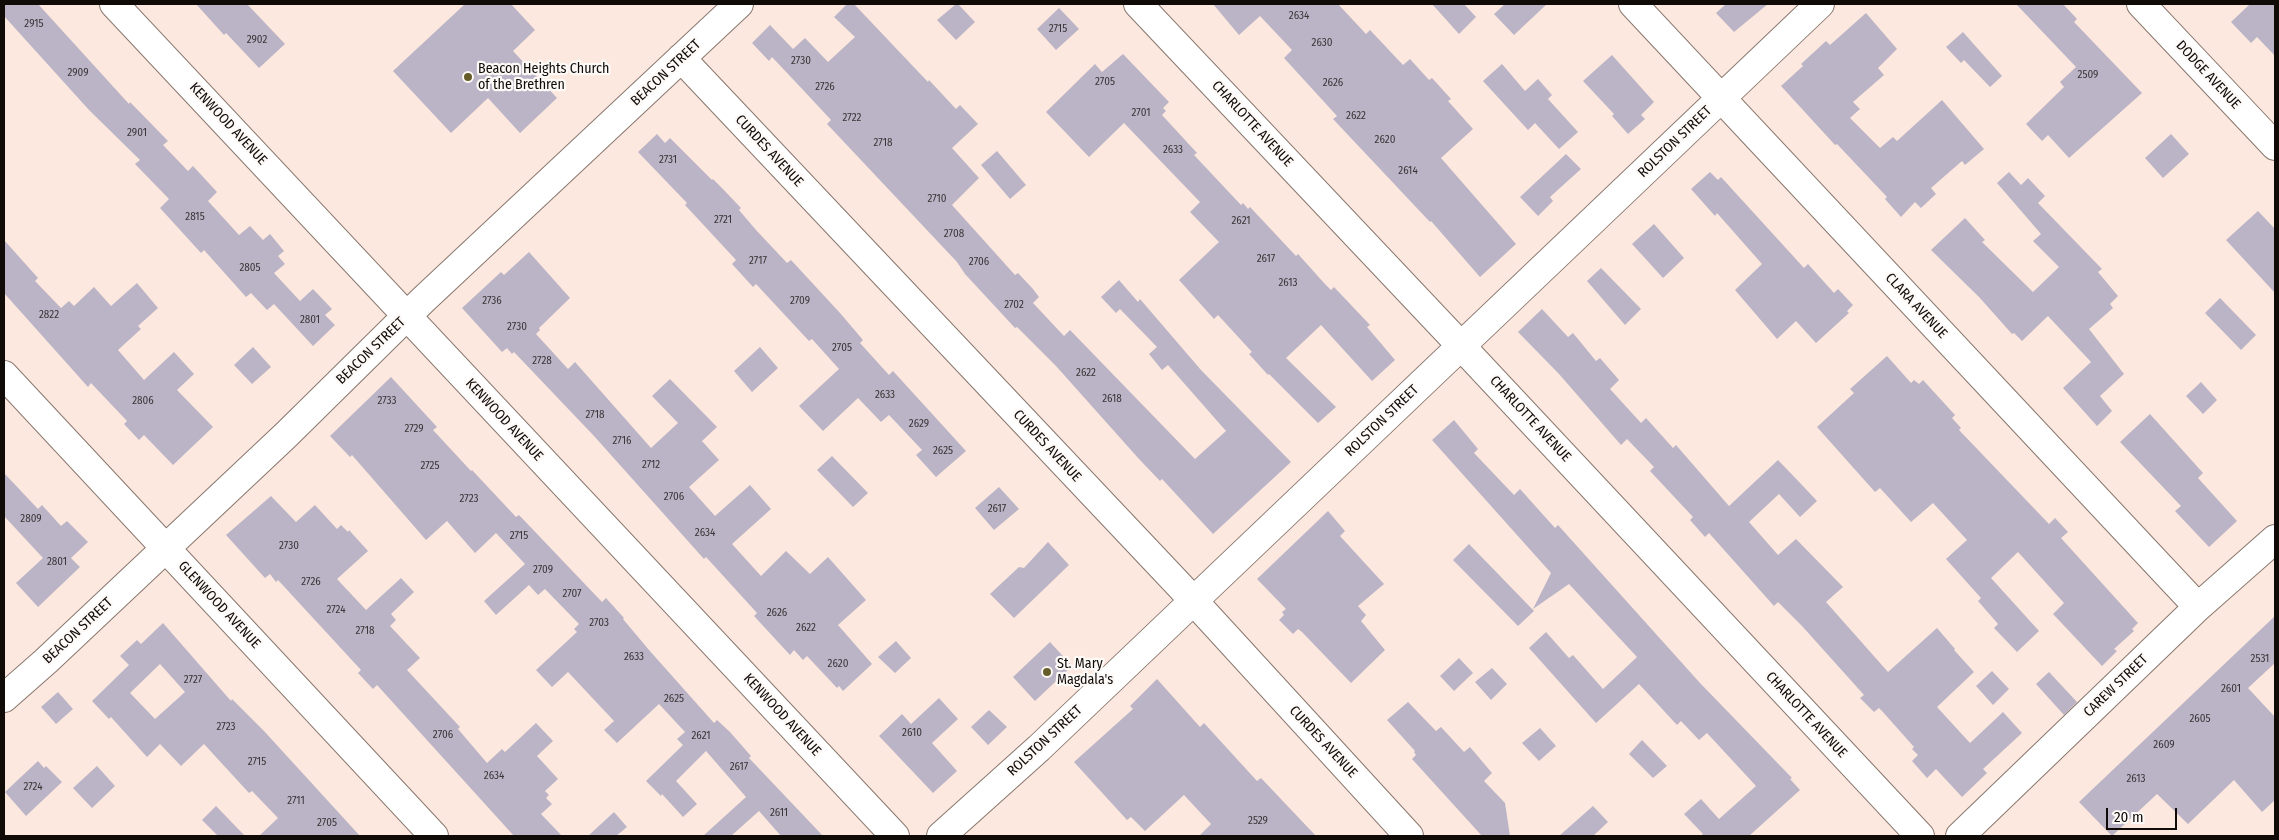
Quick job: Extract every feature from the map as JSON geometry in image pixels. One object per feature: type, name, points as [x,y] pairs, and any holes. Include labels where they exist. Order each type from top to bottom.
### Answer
[{"type":"street","name":"KENWOOD AVENUE","points":[[114,4],[895,836]]},
{"type":"street","name":"BEACON STREET","points":[[4,698],[166,548],[406,317],[739,4]]},
{"type":"street","name":"CHARLOTTE AVENUE","points":[[1138,4],[1920,836]]},
{"type":"street","name":"CLARA AVENUE","points":[[1633,4],[2198,607]]},
{"type":"street","name":"ROLSTON STREET","points":[[941,836],[1039,748],[1460,345],[1705,115],[1720,97],[1739,82],[1820,4]]},
{"type":"street","name":"DODGE AVENUE","points":[[2141,4],[2275,146]]},
{"type":"street","name":"CURDES AVENUE","points":[[681,58],[1192,600],[1409,836]]},
{"type":"street","name":"GLENWOOD AVENUE","points":[[4,375],[434,836]]},
{"type":"street","name":"CAREW STREET","points":[[1960,836],[2198,607],[2275,539]]},
{"type":"building","points":[[4,4],[38,4],[129,104],[130,102],[168,141],[163,145],[188,171],[193,166],[217,192],[208,201],[239,235],[250,226],[263,240],[270,234],[284,251],[278,256],[285,264],[274,273],[300,301],[313,289],[332,309],[325,315],[335,325],[313,346],[274,304],[267,310],[251,293],[246,297],[204,250],[201,253],[160,208],[169,199],[135,164],[140,160],[89,110],[4,16]]},
{"type":"building","points":[[196,4],[247,4],[285,44],[259,68],[226,33],[224,35]]},
{"type":"building","name":"Beacon Heights Church of the Brethren","points":[[465,4],[511,4],[535,30],[513,51],[557,98],[520,133],[488,98],[451,133],[393,71]]},
{"type":"building","points":[[847,4],[854,4],[928,82],[929,80],[956,109],[960,105],[978,124],[952,148],[979,178],[952,205],[1015,275],[1018,273],[1033,289],[1039,297],[1033,303],[1064,336],[1070,330],[1195,459],[1226,431],[1168,365],[1162,370],[1149,354],[1157,347],[1120,309],[1116,313],[1101,297],[1119,280],[1138,302],[1140,299],[1201,370],[1291,462],[1213,534],[1162,479],[1160,481],[1139,459],[1056,366],[1017,327],[1015,328],[965,274],[957,262],[827,124],[831,120],[805,92],[772,57],[769,61],[752,43],[770,25],[793,49],[805,38],[828,62],[855,37],[834,17]]},
{"type":"building","points":[[956,4],[975,22],[956,40],[937,20]]},
{"type":"building","points":[[1213,4],[1338,4],[1366,34],[1370,30],[1403,65],[1410,59],[1429,80],[1432,78],[1451,99],[1448,101],[1473,129],[1441,158],[1516,244],[1480,277],[1431,221],[1333,119],[1337,116],[1284,58],[1292,50],[1260,16],[1239,35]]},
{"type":"building","points":[[1432,4],[1464,4],[1476,17],[1459,34]]},
{"type":"building","points":[[1505,4],[1547,4],[1514,35],[1494,14]]},
{"type":"building","points":[[1726,4],[1768,4],[1734,32],[1716,13]]},
{"type":"building","points":[[2016,4],[2063,4],[2077,19],[2074,22],[2142,93],[2069,158],[2048,135],[2042,141],[2026,124],[2064,87],[2060,82],[2076,67]]},
{"type":"building","points":[[2250,4],[2275,4],[2275,56],[2257,37],[2251,43],[2231,22]]},
{"type":"building","points":[[1059,8],[1079,29],[1056,50],[1037,29]]},
{"type":"building","points":[[1866,13],[1897,49],[1878,68],[1884,75],[1853,102],[1860,109],[1850,118],[1880,148],[1893,137],[1897,141],[1942,100],[1984,149],[1965,165],[1962,161],[1931,188],[1936,194],[1921,208],[1915,202],[1901,217],[1885,199],[1887,197],[1837,144],[1835,145],[1781,86],[1826,41],[1830,45]]},
{"type":"building","points":[[1963,32],[2002,76],[1990,87],[1964,60],[1961,63],[1946,47]]},
{"type":"building","points":[[1123,54],[1169,102],[1163,108],[1166,111],[1162,115],[1197,153],[1194,155],[1241,205],[1243,203],[1248,209],[1250,207],[1296,256],[1298,254],[1331,290],[1334,287],[1370,325],[1367,327],[1395,360],[1372,381],[1321,325],[1286,358],[1336,407],[1318,423],[1268,375],[1249,354],[1252,352],[1218,315],[1214,319],[1179,280],[1219,242],[1190,212],[1200,202],[1124,123],[1089,157],[1046,112],[1095,64],[1102,72]]},
{"type":"building","points":[[1612,55],[1654,102],[1641,115],[1645,119],[1628,134],[1612,116],[1614,114],[1583,81]]},
{"type":"building","points":[[1502,64],[1525,91],[1538,79],[1552,95],[1548,99],[1578,132],[1559,149],[1535,123],[1528,130],[1483,81]]},
{"type":"building","points":[[657,134],[665,143],[670,138],[722,188],[741,208],[739,210],[756,230],[787,263],[791,260],[840,313],[863,340],[860,343],[889,375],[893,371],[966,451],[936,477],[916,455],[922,450],[889,415],[881,422],[858,398],[823,431],[799,406],[839,369],[812,339],[809,341],[756,284],[753,287],[732,264],[736,260],[685,205],[687,203],[638,152]]},
{"type":"building","points":[[2171,134],[2189,154],[2163,178],[2145,158]]},
{"type":"building","points":[[997,151],[1026,185],[1010,199],[981,165]]},
{"type":"building","points":[[1566,154],[1581,169],[1550,197],[1553,201],[1538,216],[1520,197]]},
{"type":"building","points":[[1710,172],[1718,180],[1721,177],[1804,268],[1808,264],[1834,293],[1838,289],[1853,305],[1847,311],[1849,313],[1816,343],[1796,321],[1777,339],[1735,290],[1762,264],[1717,213],[1715,216],[1691,189]]},
{"type":"building","points":[[2009,172],[2021,185],[2028,178],[2045,196],[2038,203],[2102,269],[2098,272],[2118,296],[2110,304],[2113,308],[2089,329],[2124,374],[2100,396],[2112,411],[2097,426],[2063,388],[2091,362],[2048,316],[2022,341],[2014,333],[2012,334],[1979,297],[1931,250],[1965,218],[1985,240],[1982,242],[2033,292],[2059,267],[2033,241],[2041,234],[1997,183]]},
{"type":"building","points":[[2258,211],[2275,229],[2275,293],[2226,240]]},
{"type":"building","points":[[1654,224],[1684,258],[1663,278],[1632,244]]},
{"type":"building","points":[[4,240],[38,278],[35,281],[61,308],[69,301],[74,306],[94,287],[111,306],[137,283],[158,308],[138,326],[141,329],[118,350],[144,380],[174,352],[194,374],[177,390],[213,427],[173,465],[144,435],[139,440],[124,424],[127,421],[91,383],[88,387],[4,293]]},
{"type":"building","points":[[529,252],[570,298],[539,328],[540,330],[536,334],[568,369],[575,362],[651,448],[678,423],[652,396],[670,379],[717,427],[702,441],[719,460],[689,487],[715,516],[750,485],[771,509],[732,544],[761,576],[786,551],[810,574],[828,557],[866,600],[838,625],[872,664],[843,691],[839,686],[837,688],[807,656],[803,660],[794,650],[790,655],[754,616],[757,613],[706,557],[704,559],[594,436],[514,352],[512,354],[507,348],[502,352],[462,308],[501,272],[504,275]]},
{"type":"building","points":[[1601,268],[1641,309],[1625,325],[1587,281]]},
{"type":"building","points":[[2220,298],[2256,335],[2241,350],[2205,313]]},
{"type":"building","points":[[1542,309],[1568,337],[1573,333],[1596,361],[1600,358],[1619,380],[1610,389],[1641,423],[1646,418],[1673,448],[1676,445],[1729,506],[1778,460],[1802,485],[1817,501],[1800,517],[1779,494],[1749,522],[1778,555],[1796,539],[1843,587],[1826,602],[1888,672],[1937,628],[1974,672],[1937,707],[1970,743],[2003,712],[2022,733],[1983,769],[1987,773],[1962,797],[1936,769],[1927,778],[1912,761],[1918,755],[1912,749],[1914,747],[1882,711],[1879,708],[1874,712],[1860,698],[1864,695],[1802,626],[1778,602],[1774,606],[1709,533],[1705,537],[1690,520],[1693,517],[1650,471],[1654,467],[1627,439],[1621,445],[1559,374],[1518,332]]},
{"type":"building","points":[[253,347],[271,367],[252,384],[234,365]]},
{"type":"building","points":[[760,347],[778,368],[752,392],[734,371]]},
{"type":"building","points":[[1887,356],[1911,383],[1914,380],[1919,384],[1923,380],[1955,415],[1952,418],[1961,428],[1959,430],[2049,524],[2055,518],[2068,532],[2061,538],[2138,623],[2132,629],[2134,631],[2114,649],[2117,651],[2102,666],[2053,614],[2064,603],[2018,552],[1991,578],[2039,631],[2017,652],[1994,628],[1998,624],[1978,601],[1981,598],[1946,559],[1967,540],[1933,503],[1911,522],[1880,488],[1875,492],[1817,427],[1854,393],[1850,389]]},
{"type":"building","points":[[391,377],[437,427],[433,430],[471,471],[516,517],[519,515],[602,602],[606,598],[714,723],[717,720],[730,732],[751,756],[749,758],[823,836],[781,836],[759,811],[731,836],[703,836],[746,797],[706,751],[676,781],[697,804],[683,817],[662,794],[661,796],[646,781],[683,745],[677,739],[685,732],[659,704],[617,743],[604,730],[614,721],[568,672],[552,687],[536,670],[577,632],[574,629],[579,624],[545,589],[538,595],[529,585],[496,615],[484,601],[525,564],[496,533],[475,553],[447,521],[426,540],[352,455],[350,457],[330,436]]},
{"type":"building","points":[[2201,382],[2217,400],[2203,414],[2186,396]]},
{"type":"building","points":[[2150,414],[2203,473],[2198,478],[2237,521],[2209,547],[2175,511],[2181,506],[2120,442]]},
{"type":"building","points":[[1454,420],[1478,449],[1474,453],[1514,495],[1520,489],[1555,528],[1558,525],[1700,683],[1792,778],[1790,779],[1800,790],[1749,836],[1700,836],[1703,834],[1684,814],[1701,799],[1719,819],[1756,786],[1707,733],[1699,740],[1681,721],[1677,725],[1639,684],[1596,723],[1529,648],[1546,632],[1569,658],[1573,655],[1603,689],[1637,657],[1569,584],[1533,609],[1551,573],[1432,440]]},
{"type":"building","points":[[832,456],[868,493],[853,507],[817,470]]},
{"type":"building","points":[[4,473],[38,509],[42,505],[61,526],[67,521],[88,542],[71,558],[80,567],[38,607],[16,583],[43,558],[4,516]]},
{"type":"building","points":[[999,487],[1019,509],[994,530],[975,508]]},
{"type":"building","points":[[271,496],[296,522],[315,505],[337,529],[341,525],[348,532],[349,530],[368,551],[337,579],[366,610],[401,578],[414,592],[391,614],[396,620],[390,626],[420,658],[407,670],[460,727],[458,729],[487,763],[502,749],[505,752],[536,723],[553,741],[537,756],[558,779],[545,791],[549,795],[546,798],[552,804],[541,814],[562,836],[514,836],[377,685],[373,689],[358,673],[361,670],[278,580],[276,582],[270,574],[265,578],[226,535]]},
{"type":"building","points":[[1328,511],[1345,531],[1340,536],[1384,584],[1358,606],[1366,615],[1361,621],[1385,650],[1351,683],[1302,632],[1298,629],[1293,634],[1279,620],[1284,615],[1282,612],[1286,609],[1257,579]]},
{"type":"building","points":[[1048,542],[1069,565],[1014,618],[990,594],[1019,567],[1024,568]]},
{"type":"building","points":[[1469,544],[1534,611],[1518,626],[1453,560]]},
{"type":"building","points":[[2275,616],[2275,663],[2248,688],[2275,717],[2275,800],[2262,812],[2234,780],[2188,824],[2157,794],[2112,836],[2079,802]]},
{"type":"building","points":[[163,623],[231,701],[232,699],[264,731],[360,836],[259,836],[278,818],[252,791],[249,793],[204,744],[181,766],[160,744],[147,757],[111,717],[109,719],[92,701],[129,665],[120,656],[137,640],[141,644]],"holes":[[[160,664],[185,692],[155,719],[130,693]]]},
{"type":"building","points":[[896,641],[911,658],[895,673],[878,657]]},
{"type":"building","name":"St. Mary Magdala's","points":[[1050,642],[1072,666],[1035,701],[1013,677]]},
{"type":"building","points":[[1459,658],[1473,673],[1454,691],[1440,676]]},
{"type":"building","points":[[1492,668],[1507,684],[1491,700],[1475,682]]},
{"type":"building","points":[[1992,671],[2009,689],[1993,705],[1976,686]]},
{"type":"building","points":[[2049,672],[2077,702],[2064,715],[2036,684]]},
{"type":"building","points":[[1157,679],[1200,727],[1204,723],[1257,781],[1261,778],[1316,836],[1199,836],[1211,824],[1184,795],[1145,831],[1131,817],[1127,820],[1074,762],[1133,709],[1130,706]]},
{"type":"building","points":[[58,692],[73,709],[56,724],[41,707]]},
{"type":"building","points":[[939,698],[958,719],[932,743],[957,771],[933,793],[879,736],[902,714],[911,724]]},
{"type":"building","points":[[1408,702],[1436,731],[1441,727],[1464,752],[1470,747],[1492,773],[1484,781],[1505,803],[1510,836],[1482,836],[1412,759],[1416,755],[1415,751],[1387,720]]},
{"type":"building","points":[[989,710],[1007,727],[988,745],[971,727]]},
{"type":"building","points":[[1540,728],[1556,746],[1539,761],[1522,743]]},
{"type":"building","points":[[1642,740],[1667,766],[1653,778],[1629,754]]},
{"type":"building","points":[[38,761],[44,768],[46,766],[62,782],[26,816],[5,792]]},
{"type":"building","points":[[97,766],[115,786],[92,808],[73,788]]},
{"type":"building","points":[[216,806],[245,836],[218,836],[202,820]]},
{"type":"building","points":[[1593,806],[1608,822],[1593,836],[1559,836]]},
{"type":"building","points":[[614,812],[627,827],[616,836],[588,836]]},
{"type":"place","name":"Beacon Heights Church of the Brethren","points":[[468,77]]},
{"type":"place","name":"St. Mary Magdala's","points":[[1047,672]]}]
